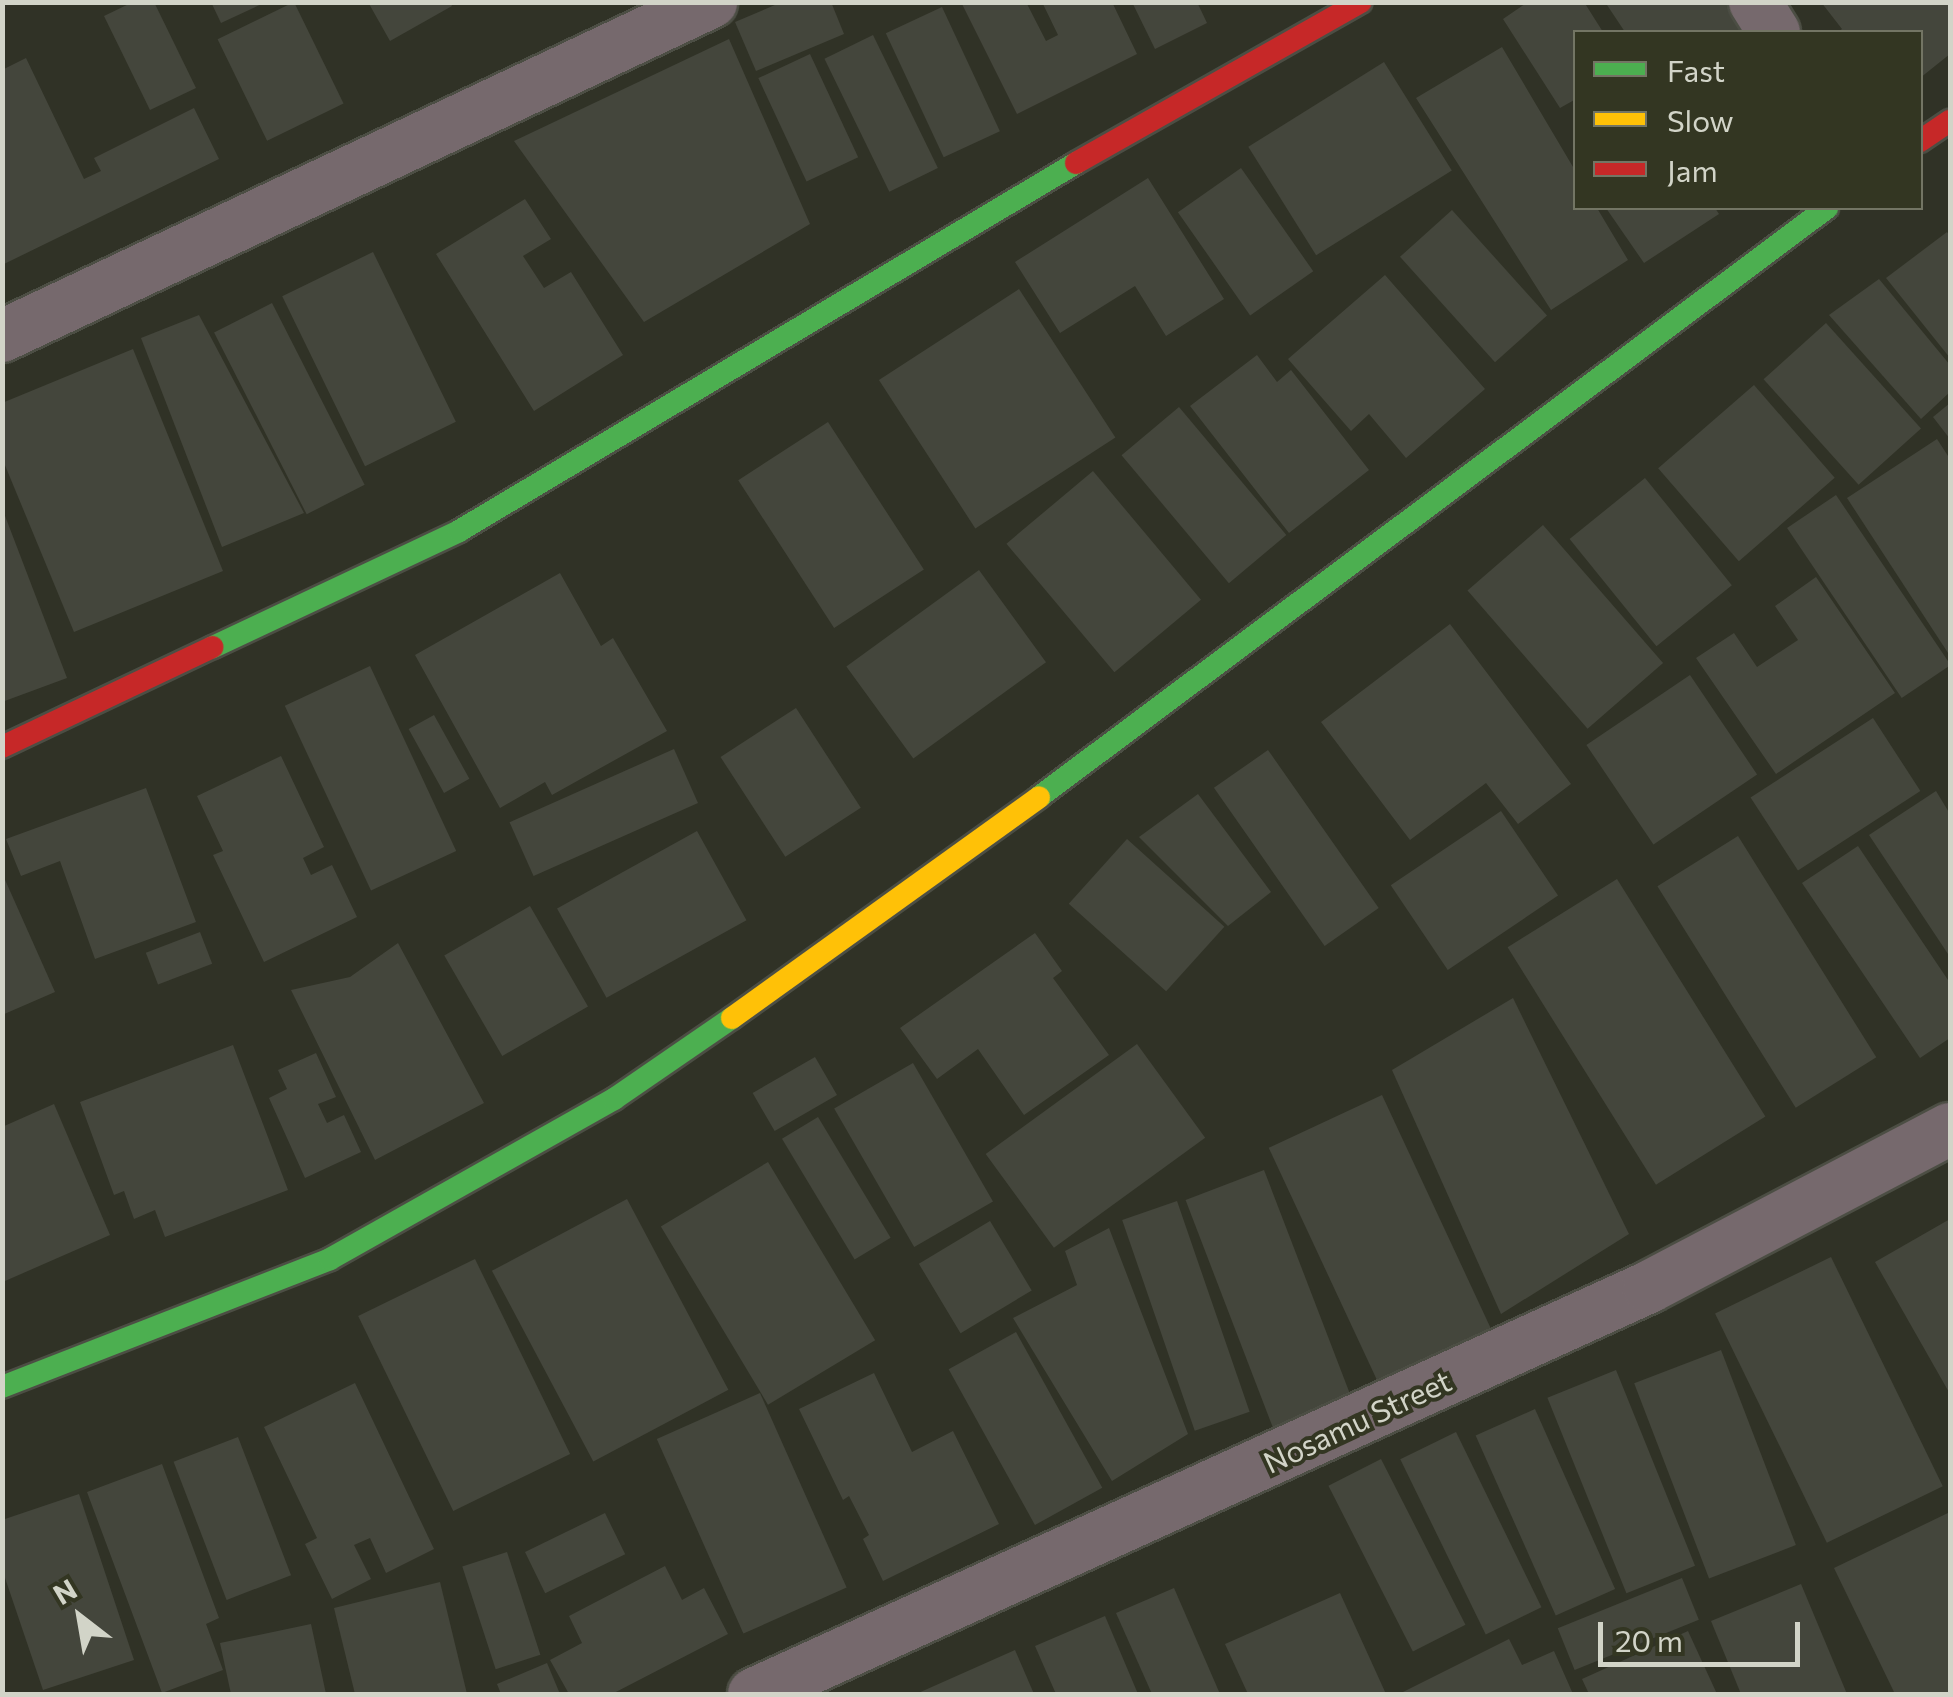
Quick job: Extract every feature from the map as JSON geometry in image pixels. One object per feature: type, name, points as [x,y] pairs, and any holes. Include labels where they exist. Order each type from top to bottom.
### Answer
[{"type":"street","points":[[2,336],[711,2]]},
{"type":"street","points":[[2,748],[459,531],[1122,136],[1361,2]]},
{"type":"street","points":[[1755,2],[1773,30]]},
{"type":"street","points":[[1923,140],[1950,121]]},
{"type":"street","points":[[2,1387],[330,1259],[614,1098],[874,920],[1824,210]]},
{"type":"street","name":"Nosamu Street","points":[[754,1694],[1649,1287],[1950,1129]]},
{"type":"building","points":[[133,2],[154,2],[196,88],[150,110],[104,16]]},
{"type":"building","points":[[211,2],[266,2],[221,23]]},
{"type":"building","points":[[294,2],[344,104],[267,141],[218,39]]},
{"type":"building","points":[[368,2],[450,2],[452,6],[390,41]]},
{"type":"building","points":[[782,2],[831,2],[844,34],[756,71],[735,22]]},
{"type":"building","points":[[961,2],[1026,2],[1046,41],[1058,35],[1042,2],[1112,2],[1137,54],[1017,114]]},
{"type":"building","points":[[1132,2],[1197,2],[1207,23],[1155,49]]},
{"type":"building","points":[[1528,2],[1584,2],[1602,30],[1573,30],[1573,101],[1560,108],[1503,19]]},
{"type":"building","points":[[1605,2],[1727,2],[1747,30],[1624,30]]},
{"type":"building","points":[[1821,2],[1950,2],[1950,54],[1923,76],[1923,30],[1842,29]]},
{"type":"building","points":[[942,7],[1000,131],[944,157],[886,33]]},
{"type":"building","points":[[873,35],[938,168],[889,192],[824,59]]},
{"type":"building","points":[[729,39],[810,224],[644,322],[514,141]]},
{"type":"building","points":[[1502,47],[1573,167],[1573,210],[1598,210],[1628,260],[1551,310],[1416,98]]},
{"type":"building","points":[[810,54],[858,157],[807,181],[758,78]]},
{"type":"building","points":[[26,58],[84,179],[101,171],[94,158],[194,108],[219,159],[4,264],[2,70]]},
{"type":"building","points":[[1384,62],[1452,171],[1316,255],[1248,147]]},
{"type":"building","points":[[1241,168],[1313,271],[1250,315],[1178,212]]},
{"type":"building","points":[[1148,178],[1224,299],[1166,336],[1135,286],[1060,333],[1015,262]]},
{"type":"building","points":[[525,199],[551,239],[523,256],[544,288],[571,272],[623,355],[534,411],[436,254]]},
{"type":"building","points":[[1452,210],[1547,316],[1495,362],[1400,257]]},
{"type":"building","points":[[1607,210],[1716,210],[1719,214],[1644,263]]},
{"type":"building","points":[[1947,232],[1950,236],[1950,358],[1886,278]]},
{"type":"building","points":[[373,252],[456,422],[365,466],[282,296]]},
{"type":"building","points":[[1385,275],[1485,389],[1406,458],[1369,414],[1351,431],[1288,359]]},
{"type":"building","points":[[1879,279],[1950,365],[1950,392],[1921,419],[1829,315]]},
{"type":"building","points":[[1019,289],[1115,437],[975,528],[879,380]]},
{"type":"building","points":[[272,303],[365,485],[307,514],[214,333]]},
{"type":"building","points":[[199,315],[304,513],[222,547],[141,338]]},
{"type":"building","points":[[1826,323],[1921,429],[1859,485],[1764,379]]},
{"type":"building","points":[[133,349],[223,571],[74,632],[2,458],[2,403]]},
{"type":"building","points":[[1257,355],[1277,382],[1291,370],[1369,470],[1289,533],[1190,406]]},
{"type":"building","points":[[1754,385],[1835,478],[1739,561],[1658,468]]},
{"type":"building","points":[[1950,403],[1950,439],[1933,417]]},
{"type":"building","points":[[1179,407],[1286,535],[1229,583],[1122,455]]},
{"type":"building","points":[[828,422],[924,570],[834,628],[738,480]]},
{"type":"building","points":[[1937,439],[1950,459],[1950,656],[1847,498]]},
{"type":"building","points":[[1093,471],[1201,600],[1114,672],[1006,544]]},
{"type":"building","points":[[1645,478],[1732,585],[1656,646],[1570,539]]},
{"type":"building","points":[[1836,495],[1950,664],[1902,698],[1787,528]]},
{"type":"building","points":[[2,508],[67,678],[2,702]]},
{"type":"building","points":[[1543,525],[1663,663],[1588,729],[1468,591]]},
{"type":"building","points":[[979,570],[1046,662],[913,759],[846,666]]},
{"type":"building","points":[[560,573],[601,646],[613,638],[667,731],[552,795],[545,782],[500,808],[415,655]]},
{"type":"building","points":[[1816,577],[1895,693],[1776,774],[1696,658],[1734,633],[1757,667],[1798,640],[1775,606]]},
{"type":"building","points":[[1450,624],[1571,784],[1518,824],[1486,783],[1410,840],[1321,722]]},
{"type":"building","points":[[370,666],[456,851],[371,891],[285,706]]},
{"type":"building","points":[[1690,675],[1757,774],[1653,844],[1586,745]]},
{"type":"building","points":[[796,708],[861,808],[785,857],[721,757]]},
{"type":"building","points":[[434,715],[469,779],[444,793],[409,729]]},
{"type":"building","points":[[1873,718],[1920,791],[1798,870],[1751,798]]},
{"type":"building","points":[[674,749],[698,803],[534,876],[510,822]]},
{"type":"building","points":[[1268,750],[1379,908],[1325,946],[1214,788]]},
{"type":"building","points":[[281,756],[324,847],[303,858],[311,875],[332,865],[357,917],[264,962],[213,855],[223,851],[197,796]]},
{"type":"building","points":[[146,788],[196,922],[95,959],[60,861],[21,876],[6,839]]},
{"type":"building","points":[[1936,791],[1950,814],[1950,957],[1869,835]]},
{"type":"building","points":[[1198,794],[1271,892],[1228,926],[1139,837]]},
{"type":"building","points":[[1501,811],[1558,896],[1448,970],[1391,885]]},
{"type":"building","points":[[697,831],[746,920],[607,998],[557,909]]},
{"type":"building","points":[[1738,836],[1876,1057],[1796,1108],[1657,886]]},
{"type":"building","points":[[1127,839],[1224,927],[1166,991],[1069,904]]},
{"type":"building","points":[[1858,846],[1950,983],[1950,1038],[1920,1058],[1802,883]]},
{"type":"building","points":[[2,873],[55,992],[2,1015]]},
{"type":"building","points":[[1617,879],[1765,1116],[1656,1185],[1508,947]]},
{"type":"building","points":[[530,906],[588,1006],[502,1056],[444,956]]},
{"type":"building","points":[[200,932],[212,964],[158,985],[146,953]]},
{"type":"building","points":[[1035,933],[1062,971],[1053,978],[1109,1055],[1024,1115],[978,1049],[937,1079],[900,1028]]},
{"type":"building","points":[[398,943],[484,1103],[375,1160],[291,990],[350,977]]},
{"type":"building","points":[[1513,998],[1629,1234],[1501,1314],[1392,1070]]},
{"type":"building","points":[[1137,1044],[1205,1138],[1054,1248],[986,1154]]},
{"type":"building","points":[[233,1045],[288,1190],[165,1237],[155,1210],[134,1219],[124,1191],[114,1195],[80,1102]]},
{"type":"building","points":[[316,1053],[336,1097],[318,1104],[327,1123],[344,1115],[361,1152],[305,1178],[269,1098],[287,1089],[278,1070]]},
{"type":"building","points":[[815,1057],[837,1095],[775,1131],[753,1093]]},
{"type":"building","points":[[913,1063],[993,1202],[914,1247],[834,1108]]},
{"type":"building","points":[[1382,1095],[1495,1338],[1382,1391],[1269,1148]]},
{"type":"building","points":[[54,1104],[110,1235],[5,1281],[2,1127]]},
{"type":"building","points":[[818,1117],[891,1238],[855,1259],[782,1139]]},
{"type":"building","points":[[768,1162],[875,1340],[768,1405],[661,1226]]},
{"type":"building","points":[[1264,1170],[1356,1409],[1277,1439],[1186,1200]]},
{"type":"building","points":[[627,1199],[728,1390],[593,1462],[492,1271]]},
{"type":"building","points":[[1177,1201],[1250,1412],[1195,1431],[1122,1220]]},
{"type":"building","points":[[1950,1219],[1950,1394],[1875,1262]]},
{"type":"building","points":[[990,1221],[1032,1290],[961,1333],[919,1264]]},
{"type":"building","points":[[1109,1228],[1188,1434],[1112,1481],[1013,1318],[1077,1285],[1065,1251]]},
{"type":"building","points":[[1831,1257],[1943,1486],[1827,1543],[1715,1314]]},
{"type":"building","points":[[475,1259],[570,1454],[453,1511],[358,1316]]},
{"type":"building","points":[[1016,1332],[1102,1488],[1035,1525],[949,1369]]},
{"type":"building","points":[[1721,1350],[1796,1545],[1709,1578],[1634,1383]]},
{"type":"building","points":[[1616,1370],[1695,1566],[1626,1593],[1547,1398]]},
{"type":"building","points":[[874,1373],[912,1452],[953,1431],[999,1524],[883,1581],[863,1539],[869,1535],[849,1496],[843,1500],[799,1409]]},
{"type":"building","points":[[355,1383],[434,1549],[386,1573],[370,1538],[354,1545],[371,1579],[332,1599],[305,1544],[317,1538],[264,1427]]},
{"type":"building","points":[[760,1393],[847,1588],[743,1634],[657,1439]]},
{"type":"building","points":[[1535,1409],[1615,1589],[1556,1615],[1476,1435]]},
{"type":"building","points":[[1456,1432],[1541,1607],[1486,1634],[1400,1459]]},
{"type":"building","points":[[238,1437],[291,1575],[227,1600],[174,1462]]},
{"type":"building","points":[[1381,1459],[1465,1625],[1413,1652],[1328,1486]]},
{"type":"building","points":[[162,1464],[219,1618],[206,1624],[223,1670],[162,1693],[87,1492]]},
{"type":"building","points":[[79,1494],[134,1660],[43,1690],[2,1569],[2,1520]]},
{"type":"building","points":[[1950,1512],[1950,1694],[1895,1694],[1834,1568]]},
{"type":"building","points":[[605,1513],[625,1554],[545,1593],[525,1552]]},
{"type":"building","points":[[507,1552],[540,1655],[496,1669],[462,1567]]},
{"type":"building","points":[[665,1566],[682,1600],[704,1588],[728,1634],[612,1694],[569,1694],[550,1660],[582,1643],[569,1616]]},
{"type":"building","points":[[1682,1578],[1699,1620],[1575,1670],[1558,1628]]},
{"type":"building","points":[[440,1582],[467,1694],[355,1694],[334,1608]]},
{"type":"building","points":[[1801,1584],[1847,1694],[1741,1694],[1711,1621]]},
{"type":"building","points":[[1174,1588],[1220,1694],[1152,1694],[1116,1613]]},
{"type":"building","points":[[1340,1593],[1386,1694],[1248,1694],[1225,1644]]},
{"type":"building","points":[[1105,1616],[1138,1694],[1056,1694],[1035,1646]]},
{"type":"building","points":[[311,1624],[326,1694],[231,1694],[220,1643]]},
{"type":"building","points":[[1688,1631],[1717,1694],[1589,1694],[1582,1679]]},
{"type":"building","points":[[1509,1639],[1522,1665],[1554,1651],[1573,1694],[1399,1694]]},
{"type":"building","points":[[1015,1650],[1034,1694],[916,1694]]},
{"type":"building","points":[[547,1663],[560,1694],[501,1694],[497,1684]]},
{"type":"traffic: fast","points":[[213,647],[459,531],[1076,163]]},
{"type":"traffic: fast","points":[[1039,797],[1824,210]]},
{"type":"traffic: fast","points":[[2,1387],[330,1259],[614,1099],[732,1018]]},
{"type":"traffic: slow","points":[[732,1018],[1039,797]]},
{"type":"traffic: jam","points":[[1076,163],[1361,2]]},
{"type":"traffic: jam","points":[[1923,139],[1950,121]]},
{"type":"traffic: jam","points":[[2,747],[213,647]]}]
